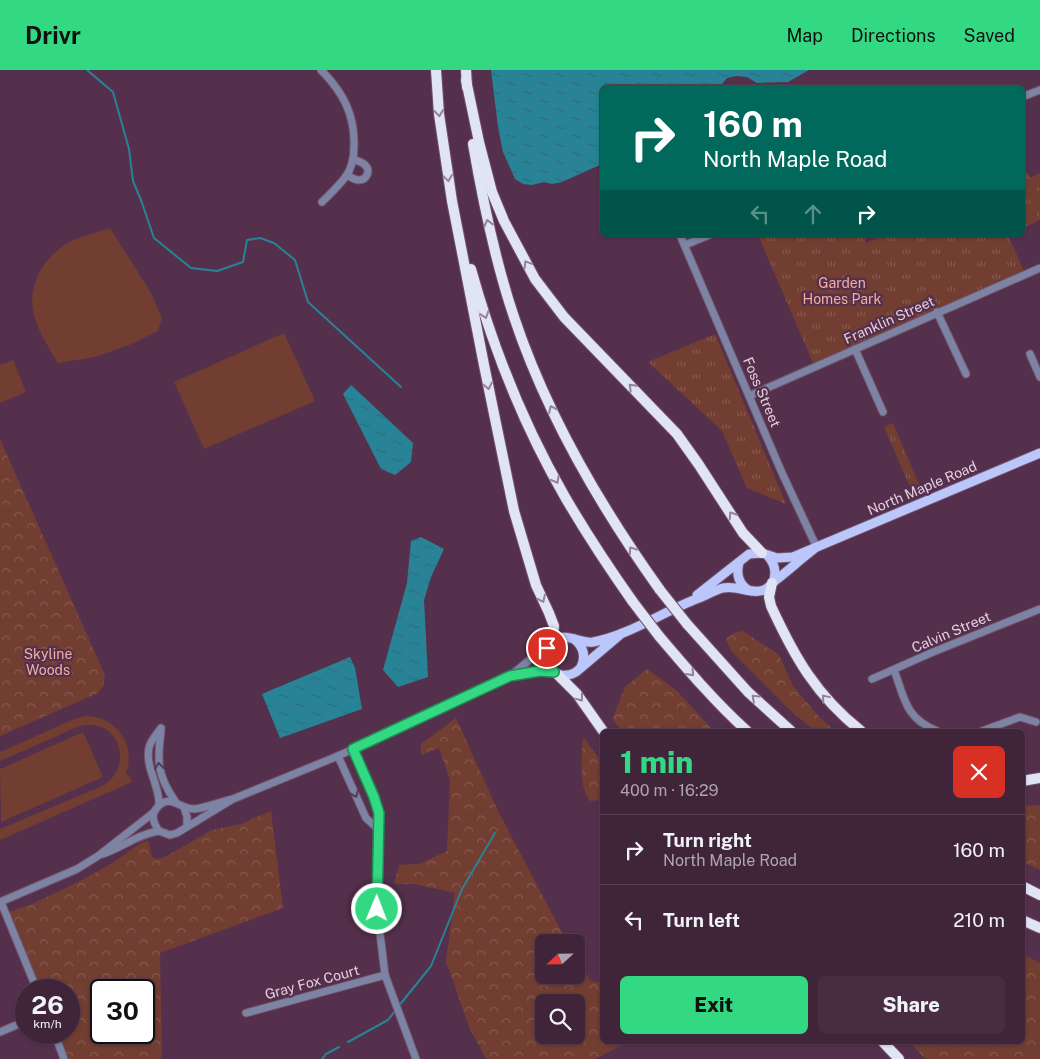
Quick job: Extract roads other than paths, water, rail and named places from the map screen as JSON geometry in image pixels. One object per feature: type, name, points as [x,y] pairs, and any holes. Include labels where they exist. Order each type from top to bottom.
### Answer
[{"type":"highway","points":[[436,70],[439,114],[452,201],[514,511],[534,578],[554,626],[551,642]]},
{"type":"highway","points":[[466,75],[478,142],[492,192],[504,221],[535,279],[564,317],[676,434],[743,532],[765,555]]},
{"type":"highway","points":[[466,75],[471,130],[481,194],[500,270],[528,355],[563,432],[586,476],[632,550],[660,590],[687,624],[748,692],[788,729]]},
{"type":"highway","points":[[452,201],[479,298],[500,356],[524,416],[564,496],[633,602],[687,669],[745,729]]},
{"type":"highway","points":[[773,583],[769,597],[771,606],[798,662],[823,696],[859,729]]},
{"type":"highway","points":[[555,673],[577,694],[602,729]]},
{"type":"highway","points":[[1025,780],[1040,778]]},
{"type":"highway","points":[[1025,887],[1040,894]]},
{"type":"highway","points":[[1025,921],[1040,928]]},
{"type":"highway","points":[[885,1044],[899,1059]]},
{"type":"main road","name":"North Maple Road","points":[[691,600],[749,554],[789,558],[1040,453]]},
{"type":"main road","name":"North Maple Road","points":[[574,640],[593,642],[622,633],[691,600],[722,588],[730,587],[753,591],[764,590],[816,548]]},
{"type":"main road","points":[[765,555],[775,565],[773,583]]},
{"type":"main road","points":[[739,563],[737,575],[743,586],[748,590]]},
{"type":"main road","name":"North Maple Road","points":[[581,668],[622,633]]},
{"type":"main road","points":[[563,637],[574,640],[583,649],[581,668],[570,675],[555,673],[549,669],[545,653],[551,642],[563,637]]},
{"type":"street","points":[[322,70],[341,92],[354,125],[353,159],[347,175],[322,202]]},
{"type":"street","points":[[1025,97],[1040,90]]},
{"type":"street","points":[[347,175],[360,180],[368,174],[368,168],[365,164],[353,159]]},
{"type":"street","name":"Foss Street","points":[[681,237],[816,548]]},
{"type":"street","points":[[685,246],[705,237]]},
{"type":"street","name":"Franklin Street","points":[[749,396],[1040,268]]},
{"type":"street","points":[[937,312],[966,374]]},
{"type":"street","points":[[855,349],[884,412]]},
{"type":"street","points":[[1030,354],[1040,377]]},
{"type":"street","name":"Calvin Street","points":[[872,679],[1040,609]]},
{"type":"street","points":[[159,805],[159,792],[152,775],[149,748],[161,728],[158,755],[160,774],[166,789],[175,801],[184,807],[194,809],[233,799],[338,756],[510,676],[551,642]]},
{"type":"street","points":[[894,670],[910,712],[916,720],[932,729]]},
{"type":"street","points":[[510,676],[540,671],[555,673]]},
{"type":"street","points":[[987,729],[1020,717],[1036,722]]},
{"type":"street","points":[[353,749],[379,813],[377,909],[385,975],[416,1059]]},
{"type":"street","points":[[338,756],[366,818],[378,830]]},
{"type":"street","points":[[153,813],[155,826],[159,831],[170,835],[177,833],[233,799]]},
{"type":"street","points":[[32,979],[1,902],[76,869],[98,856],[153,813],[159,805],[168,801],[175,801]]},
{"type":"street","points":[[184,807],[188,817],[187,826]]},
{"type":"street","points":[[98,856],[116,849],[138,836],[159,831]]},
{"type":"street","name":"Gray Fox Court","points":[[246,1013],[385,975]]},
{"type":"street","points":[[0,1032],[15,1026]]},
{"type":"street","points":[[58,1044],[64,1059]]},
{"type":"water","points":[[491,70],[809,70],[788,82],[757,83],[747,77],[736,76],[727,78],[722,85],[600,85],[600,165],[562,182],[552,184],[544,182],[532,185],[523,184],[515,179],[503,152]]},
{"type":"water","points":[[351,385],[413,443],[411,462],[395,475],[381,469],[343,394]]},
{"type":"water","points":[[421,537],[444,549],[431,577],[424,600],[428,677],[398,687],[383,670],[407,583],[411,541]]},
{"type":"water","points":[[350,657],[355,668],[362,709],[280,738],[262,694]]},
{"type":"waterway","points":[[87,70],[113,92],[129,149],[133,181],[154,238],[191,268],[217,271],[243,262],[247,240],[260,238],[274,243],[295,260],[308,302],[401,387]]},
{"type":"waterway","points":[[398,1007],[431,966],[462,889],[495,833]]},
{"type":"waterway","points":[[348,1042],[388,1020],[395,1011]]},
{"type":"waterway","points":[[322,1059],[326,1054],[339,1047]]},
{"type":"park label","name":"Garden Homes Park","points":[[842,292]]},
{"type":"park label","name":"Skyline Woods","points":[[48,662]]}]
